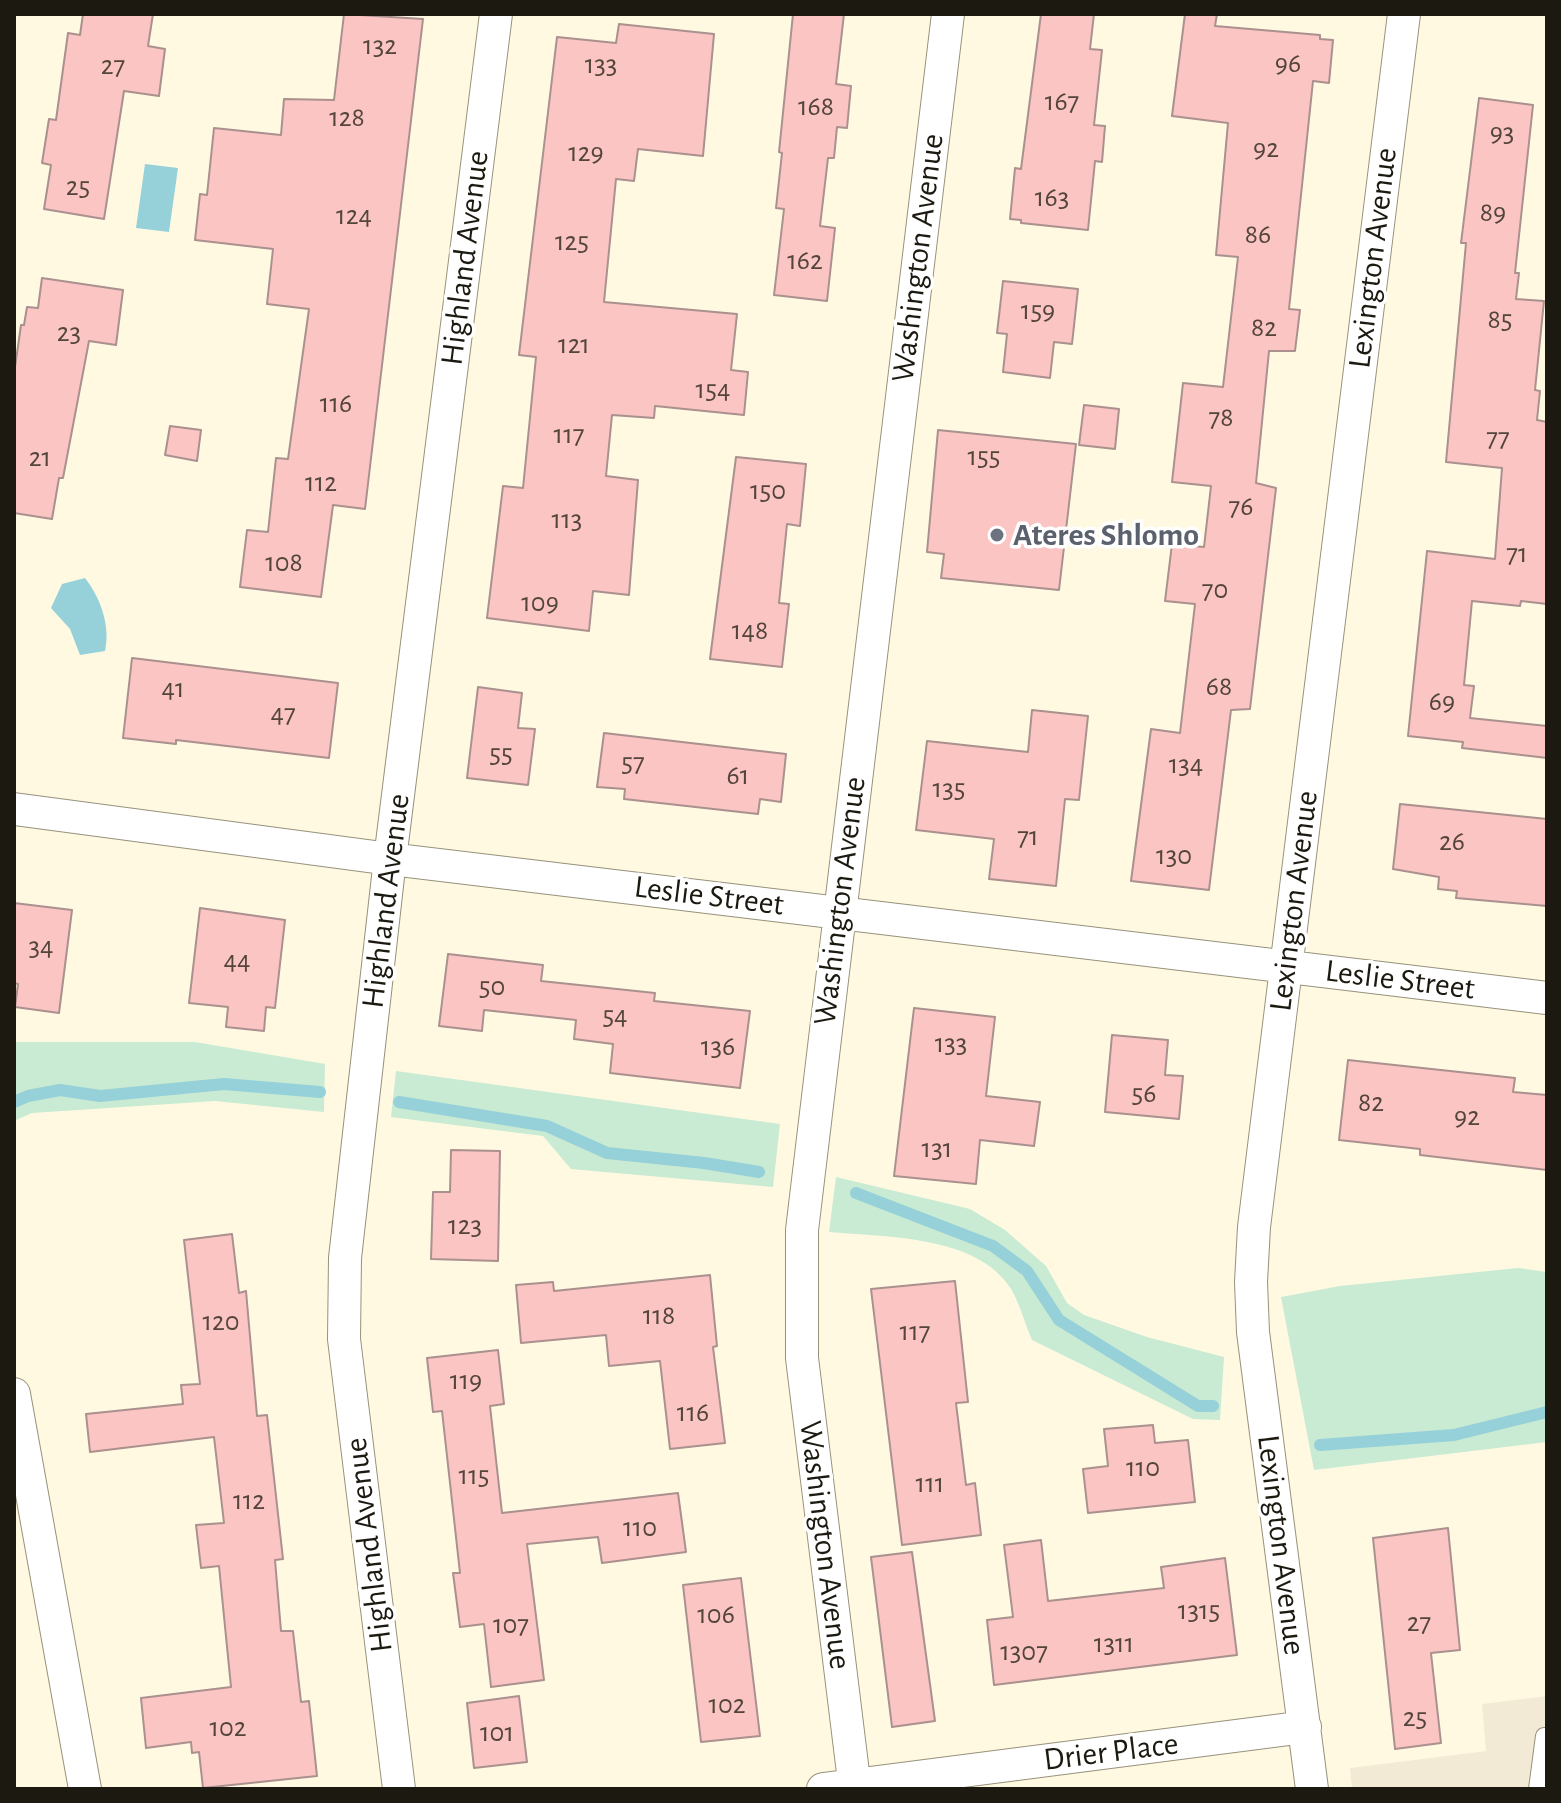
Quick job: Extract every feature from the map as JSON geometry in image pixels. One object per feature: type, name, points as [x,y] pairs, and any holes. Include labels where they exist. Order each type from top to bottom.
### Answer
[{"type":"street","name":"Highland Avenue","points":[[399,1789],[344,1339],[345,1258],[390,859],[496,14]]},
{"type":"street","name":"Washington Avenue","points":[[855,1787],[802,1358],[799,1284],[804,1203],[948,14]]},
{"type":"street","name":"Lexington Avenue","points":[[1312,1789],[1253,1332],[1251,1282],[1286,967],[1404,14]]},
{"type":"street","name":"Leslie Street","points":[[14,809],[390,859],[1547,998]]},
{"type":"street","points":[[14,1394],[85,1789]]},
{"type":"street","name":"Drier Place","points":[[823,1789],[1305,1727]]},
{"type":"lane","points":[[1537,1789],[1544,1736]]},
{"type":"shaded area","points":[[1547,1696],[1547,1789],[1352,1789],[1350,1768],[1486,1751],[1482,1704]]},
{"type":"green space","points":[[14,1042],[195,1042],[325,1064],[324,1112],[215,1101],[32,1113],[14,1121]]},
{"type":"green space","points":[[396,1071],[780,1124],[773,1187],[571,1169],[543,1136],[391,1117]]},
{"type":"green space","points":[[836,1177],[970,1209],[1005,1230],[1046,1266],[1067,1303],[1084,1315],[1147,1337],[1224,1357],[1220,1420],[1193,1419],[1032,1340],[1011,1289],[996,1271],[976,1258],[928,1242],[829,1232]]},
{"type":"green space","points":[[1518,1268],[1547,1272],[1547,1442],[1314,1470],[1281,1297],[1340,1286]]},
{"type":"water","points":[[145,164],[178,168],[169,232],[136,228]]},
{"type":"water","points":[[85,578],[103,612],[107,632],[105,651],[80,655],[70,629],[51,608],[62,584]]},
{"type":"building","points":[[83,14],[153,14],[148,46],[165,49],[159,96],[124,91],[104,219],[44,209],[51,165],[42,163],[49,119],[56,120],[68,33],[80,35]]},
{"type":"building","points":[[344,14],[423,19],[365,509],[333,505],[321,597],[240,587],[247,530],[268,532],[276,458],[288,459],[309,309],[267,304],[273,249],[195,240],[200,194],[207,195],[214,128],[281,135],[284,99],[334,100]]},
{"type":"building","points":[[793,14],[844,14],[836,84],[851,86],[847,128],[837,127],[834,158],[828,158],[820,226],[835,228],[827,301],[774,295],[784,209],[776,208],[782,153],[779,152]]},
{"type":"building","points":[[1041,14],[1094,14],[1090,49],[1102,50],[1094,125],[1105,126],[1102,162],[1095,161],[1088,230],[1021,223],[1021,220],[1010,219],[1015,168],[1021,169]]},
{"type":"building","points":[[1185,14],[1217,14],[1215,26],[1320,35],[1320,39],[1333,40],[1329,83],[1313,81],[1289,309],[1300,310],[1295,351],[1269,351],[1256,483],[1276,488],[1250,709],[1231,710],[1209,890],[1131,881],[1151,729],[1180,733],[1195,604],[1165,601],[1172,544],[1204,547],[1211,486],[1172,482],[1183,383],[1223,387],[1238,257],[1216,255],[1228,123],[1172,116]]},
{"type":"building","points":[[619,24],[714,34],[703,156],[638,149],[634,181],[616,179],[604,302],[737,314],[731,370],[748,372],[744,415],[655,406],[654,418],[612,415],[606,476],[638,480],[629,595],[593,591],[589,631],[487,618],[503,486],[523,488],[536,357],[519,355],[557,37],[616,43]]},
{"type":"building","points":[[1479,98],[1533,105],[1515,273],[1519,273],[1516,299],[1544,301],[1535,390],[1540,391],[1537,420],[1547,422],[1547,604],[1521,601],[1520,606],[1472,601],[1464,685],[1474,686],[1470,718],[1547,726],[1547,758],[1462,748],[1463,742],[1408,736],[1427,551],[1495,559],[1502,468],[1446,462],[1466,243],[1461,243]]},
{"type":"building","points":[[42,278],[123,290],[116,345],[89,341],[63,478],[59,478],[52,519],[14,513],[14,374],[21,325],[24,325],[27,307],[38,308]]},
{"type":"building","points":[[1003,281],[1078,289],[1072,344],[1054,342],[1050,378],[1003,372],[1007,334],[997,333]]},
{"type":"building","points":[[1084,405],[1119,409],[1115,449],[1079,445]]},
{"type":"building","points":[[170,426],[201,430],[197,461],[165,455]]},
{"type":"building","name":"Ateres Shlomo","points":[[938,430],[1076,444],[1059,590],[941,578],[944,554],[927,552]]},
{"type":"building","points":[[736,457],[806,464],[800,526],[787,524],[779,603],[789,604],[782,667],[710,659]]},
{"type":"building","points":[[132,658],[338,683],[329,758],[176,740],[176,744],[123,738]]},
{"type":"building","points":[[478,687],[522,693],[518,728],[535,729],[528,785],[467,778]]},
{"type":"building","points":[[1032,710],[1088,716],[1079,800],[1065,799],[1056,886],[989,879],[994,839],[916,830],[927,741],[1028,752]]},
{"type":"building","points":[[604,733],[786,754],[781,802],[760,799],[758,814],[624,799],[625,789],[597,787]]},
{"type":"building","points":[[1400,804],[1547,819],[1547,906],[1456,898],[1457,891],[1438,889],[1439,877],[1393,869]]},
{"type":"building","points":[[14,903],[72,910],[59,1013],[15,1007],[18,984],[14,983]]},
{"type":"building","points":[[200,908],[285,920],[275,1008],[266,1007],[264,1031],[226,1027],[228,1007],[189,1003]]},
{"type":"building","points":[[448,954],[543,965],[541,981],[655,993],[654,1001],[750,1011],[740,1088],[610,1073],[613,1044],[574,1039],[576,1020],[484,1010],[482,1031],[439,1026]]},
{"type":"building","points":[[914,1008],[995,1017],[986,1096],[1040,1102],[1034,1146],[980,1140],[976,1184],[894,1176]]},
{"type":"building","points":[[1112,1035],[1168,1040],[1165,1075],[1183,1076],[1179,1119],[1105,1112]]},
{"type":"building","points":[[1348,1060],[1515,1078],[1513,1092],[1547,1095],[1547,1170],[1420,1155],[1420,1149],[1339,1140]]},
{"type":"building","points":[[451,1150],[500,1151],[498,1261],[431,1259],[433,1192],[450,1192]]},
{"type":"building","points":[[232,1234],[239,1293],[246,1291],[257,1416],[267,1415],[283,1559],[275,1560],[281,1631],[293,1631],[301,1702],[309,1701],[317,1776],[203,1788],[199,1752],[192,1753],[191,1742],[146,1748],[141,1698],[231,1687],[219,1566],[201,1568],[196,1525],[224,1523],[214,1437],[90,1452],[86,1414],[183,1404],[181,1385],[200,1384],[184,1240]]},
{"type":"building","points":[[710,1275],[717,1346],[713,1347],[725,1443],[670,1449],[660,1361],[609,1366],[606,1335],[521,1343],[516,1285],[553,1282],[554,1291]]},
{"type":"building","points":[[955,1281],[968,1402],[956,1403],[966,1485],[975,1483],[981,1535],[902,1545],[871,1289]]},
{"type":"building","points":[[498,1350],[504,1404],[490,1406],[502,1513],[678,1493],[686,1552],[602,1563],[598,1537],[527,1544],[544,1680],[491,1687],[484,1624],[460,1627],[453,1573],[460,1573],[442,1411],[433,1412],[427,1358]]},
{"type":"building","points":[[1153,1425],[1155,1443],[1188,1440],[1195,1502],[1088,1513],[1083,1469],[1108,1466],[1104,1429]]},
{"type":"building","points":[[1448,1528],[1460,1650],[1431,1653],[1441,1743],[1395,1749],[1373,1538]]},
{"type":"building","points":[[1041,1540],[1048,1601],[1164,1588],[1161,1567],[1225,1558],[1237,1655],[994,1685],[987,1620],[1013,1617],[1004,1545]]},
{"type":"building","points":[[912,1552],[935,1721],[892,1727],[871,1557]]},
{"type":"building","points":[[741,1578],[760,1736],[701,1742],[683,1585]]},
{"type":"building","points":[[519,1696],[527,1762],[474,1768],[467,1703]]},
{"type":"waterway","points":[[14,1102],[60,1090],[100,1096],[224,1084],[320,1092]]},
{"type":"waterway","points":[[399,1102],[547,1126],[607,1153],[759,1172]]},
{"type":"waterway","points":[[856,1193],[993,1246],[1027,1271],[1059,1320],[1198,1406],[1213,1406]]},
{"type":"waterway","points":[[1320,1445],[1454,1435],[1547,1412]]},
{"type":"place","name":"Ateres Shlomo","points":[[997,535]]}]
